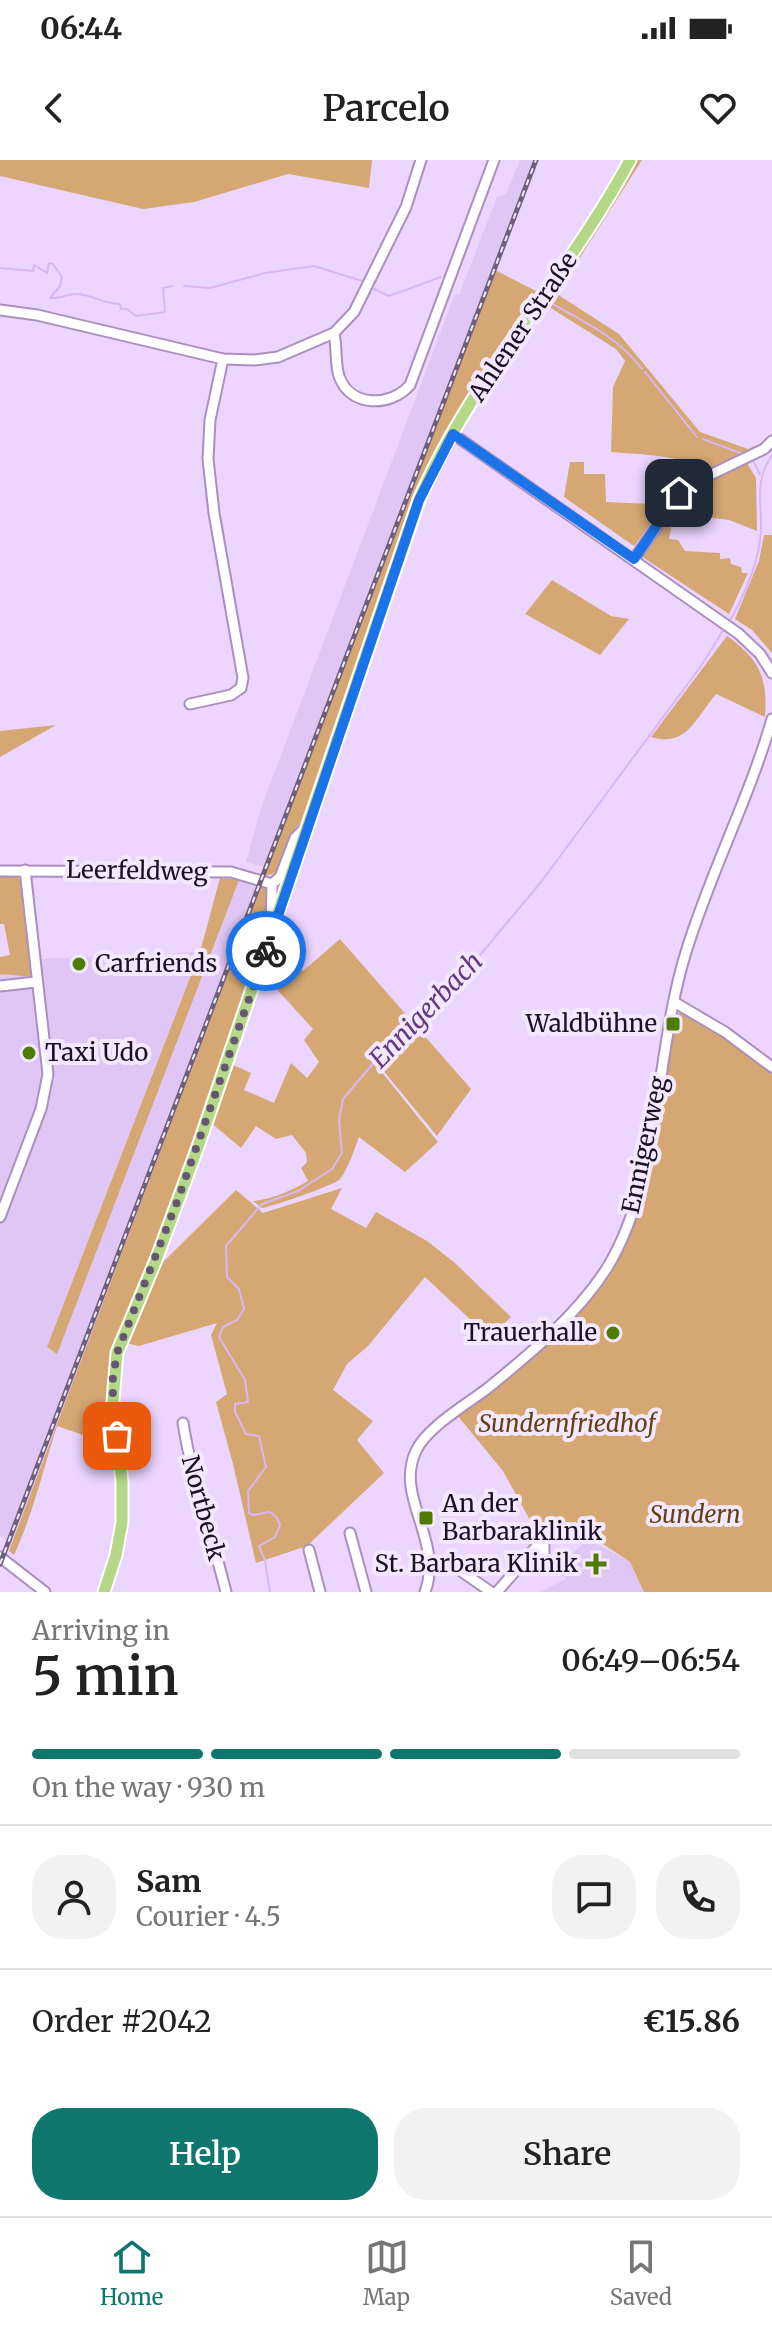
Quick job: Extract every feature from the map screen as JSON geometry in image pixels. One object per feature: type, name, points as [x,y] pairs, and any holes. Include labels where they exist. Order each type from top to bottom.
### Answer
[{"type":"main road","name":"Ahlener Straße","points":[[104,1592],[116,1555],[122,1522],[122,1482],[112,1393],[117,1353],[172,1217],[419,500],[453,434],[630,160]]},
{"type":"street","points":[[0,310],[37,315],[223,359],[278,357],[334,333],[354,312],[406,207],[421,160]]},
{"type":"street","points":[[334,333],[338,372],[352,395],[374,402],[404,392],[410,385],[494,160]]},
{"type":"street","points":[[190,704],[231,695],[241,688],[243,678],[214,513],[208,459],[210,420],[223,359]]},
{"type":"street","points":[[453,434],[750,642],[772,673]]},
{"type":"street","points":[[634,559],[685,487],[764,449],[772,441]]},
{"type":"street","name":"Ennigerweg","points":[[425,1592],[431,1564],[411,1488],[414,1454],[433,1431],[504,1375],[564,1320],[595,1284],[627,1229],[642,1175],[686,952],[772,719]]},
{"type":"street","points":[[271,935],[272,884],[280,877],[295,838],[310,823]]},
{"type":"street","points":[[0,1217],[46,1092],[47,1056],[25,870]]},
{"type":"street","name":"Leerfeldweg","points":[[0,871],[231,872],[272,884]]},
{"type":"street","points":[[0,986],[36,982]]},
{"type":"street","points":[[674,1002],[725,1032],[772,1067]]},
{"type":"street","name":"Nortbeck","points":[[183,1423],[190,1465],[226,1592]]},
{"type":"street","points":[[350,1533],[366,1592]]},
{"type":"street","points":[[309,1550],[320,1592]]},
{"type":"street","points":[[0,1557],[45,1592]]},
{"type":"street","points":[[431,1564],[458,1569],[494,1592],[518,1568]]},
{"type":"shaded area","points":[[520,160],[539,160],[268,868],[246,862],[261,808],[455,294],[459,295],[497,197],[506,194]]},
{"type":"shaded area","points":[[239,880],[261,886],[11,1545],[0,1535],[0,975],[12,973],[26,977],[39,959],[200,952],[52,1334]]},
{"type":"shaded area","name":"St. Barbara Klinik","points":[[588,1539],[630,1562],[644,1592],[540,1592],[566,1579],[559,1566]]},
{"type":"green space","points":[[0,160],[372,160],[369,188],[288,174],[194,202],[143,209],[0,176]]},
{"type":"green space","points":[[634,160],[642,160],[557,294],[619,334],[700,432],[748,449],[766,441],[772,434],[768,443],[708,472],[674,459],[611,452],[613,387],[625,361],[616,349],[546,305],[552,290]]},
{"type":"green space","points":[[495,270],[540,293],[435,455],[306,816],[296,828],[276,873],[265,876]]},
{"type":"green space","points":[[745,460],[756,478],[757,531],[729,520],[674,513],[672,508],[687,489]]},
{"type":"green space","points":[[570,462],[584,462],[584,474],[605,474],[606,502],[654,504],[662,510],[634,546],[564,497]]},
{"type":"green space","points":[[673,518],[669,539],[678,540],[685,551],[720,553],[720,559],[730,558],[731,564],[741,567],[742,573],[748,573],[729,614],[644,558],[643,550],[665,520]]},
{"type":"green space","points":[[764,535],[772,535],[772,653],[752,630],[735,619],[759,561]]},
{"type":"green space","points":[[552,580],[611,616],[629,619],[600,655],[525,614]]},
{"type":"green space","points":[[727,636],[747,653],[759,670],[765,691],[765,717],[716,694],[682,735],[663,739],[651,737]]},
{"type":"green space","points":[[56,725],[0,757],[0,731]]},
{"type":"green space","points":[[17,875],[22,883],[34,976],[0,975],[0,957],[10,955],[4,924],[0,924],[0,877]]},
{"type":"green space","points":[[220,878],[239,880],[57,1354],[47,1347],[200,952]]},
{"type":"green space","points":[[262,882],[267,885],[268,891],[266,939],[153,1258],[114,1345],[108,1388],[115,1446],[57,1426],[14,1555],[9,1551]]},
{"type":"green space","points":[[275,937],[303,971],[340,939],[471,1089],[437,1136],[377,1063],[438,1142],[405,1172],[359,1137],[340,1179],[304,1195],[262,1208],[253,1201],[282,1194],[308,1181],[301,1168],[307,1162],[306,1153],[292,1135],[276,1139],[256,1126],[241,1148],[210,1122],[231,1064],[251,1073],[244,1090],[274,1103],[291,1063],[307,1078],[319,1062],[304,1040],[313,1029],[270,978],[263,974]]},
{"type":"green space","points":[[682,1010],[744,1041],[772,1060],[772,1592],[644,1592],[630,1562],[603,1544],[557,1529],[538,1535],[540,1530],[537,1533],[503,1471],[457,1415],[551,1339],[630,1231],[643,1189],[676,1016]]},
{"type":"green space","points":[[342,1188],[331,1209],[366,1228],[376,1212],[427,1241],[455,1263],[511,1317],[489,1337],[425,1277],[368,1346],[347,1364],[333,1390],[373,1421],[357,1440],[384,1473],[307,1546],[256,1563],[216,1402],[227,1394],[211,1335],[217,1323],[139,1346],[125,1343],[158,1267],[236,1190],[263,1213]]},
{"type":"waterway","points":[[0,268],[33,271],[34,265],[47,273],[49,263],[53,264],[62,277],[60,286],[50,298],[83,295],[120,304],[121,309],[127,309],[136,316],[165,312],[163,288],[172,286]]},
{"type":"waterway","points":[[184,286],[210,288],[265,273],[314,266],[362,281]]},
{"type":"waterway","points":[[374,289],[389,296],[441,277]]},
{"type":"waterway","points":[[549,302],[611,339],[642,369]]},
{"type":"waterway","points":[[645,372],[697,437]]},
{"type":"waterway","points":[[703,439],[743,454]]},
{"type":"waterway","name":"Ennigerbach","points":[[728,624],[755,562],[761,529],[760,487],[772,455]]},
{"type":"waterway","points":[[752,459],[760,474]]},
{"type":"waterway","name":"Ennigerbach","points":[[270,1592],[259,1546],[275,1537],[280,1525],[270,1512],[249,1513],[248,1491],[266,1467],[259,1436],[246,1434],[235,1412],[235,1404],[248,1402],[245,1380],[219,1337],[223,1327],[237,1320],[244,1309],[239,1289],[227,1277],[226,1246],[262,1204],[298,1191],[332,1169],[342,1153],[339,1120],[343,1099],[403,1028],[470,967],[541,882],[701,666],[724,629]]},
{"type":"railway","points":[[0,1564],[536,160]]},
{"type":"way so far","points":[[117,1436],[112,1384],[122,1336],[156,1260],[266,951]]},
{"type":"place","name":"Carfriends","points":[[79,964]]},
{"type":"place","name":"Waldbühne","points":[[673,1024]]},
{"type":"place","name":"Taxi Udo","points":[[29,1053]]},
{"type":"place","name":"Trauerhalle","points":[[613,1333]]},
{"type":"place","name":"An der Barbaraklinik","points":[[426,1518]]},
{"type":"place","name":"St. Barbara Klinik","points":[[596,1564]]},
{"type":"route","points":[[266,951],[419,500],[453,434],[634,559],[679,493]]},
{"type":"park label","name":"Sundernfriedhof","points":[[567,1424]]},
{"type":"park label","name":"Sundern","points":[[695,1515]]}]
